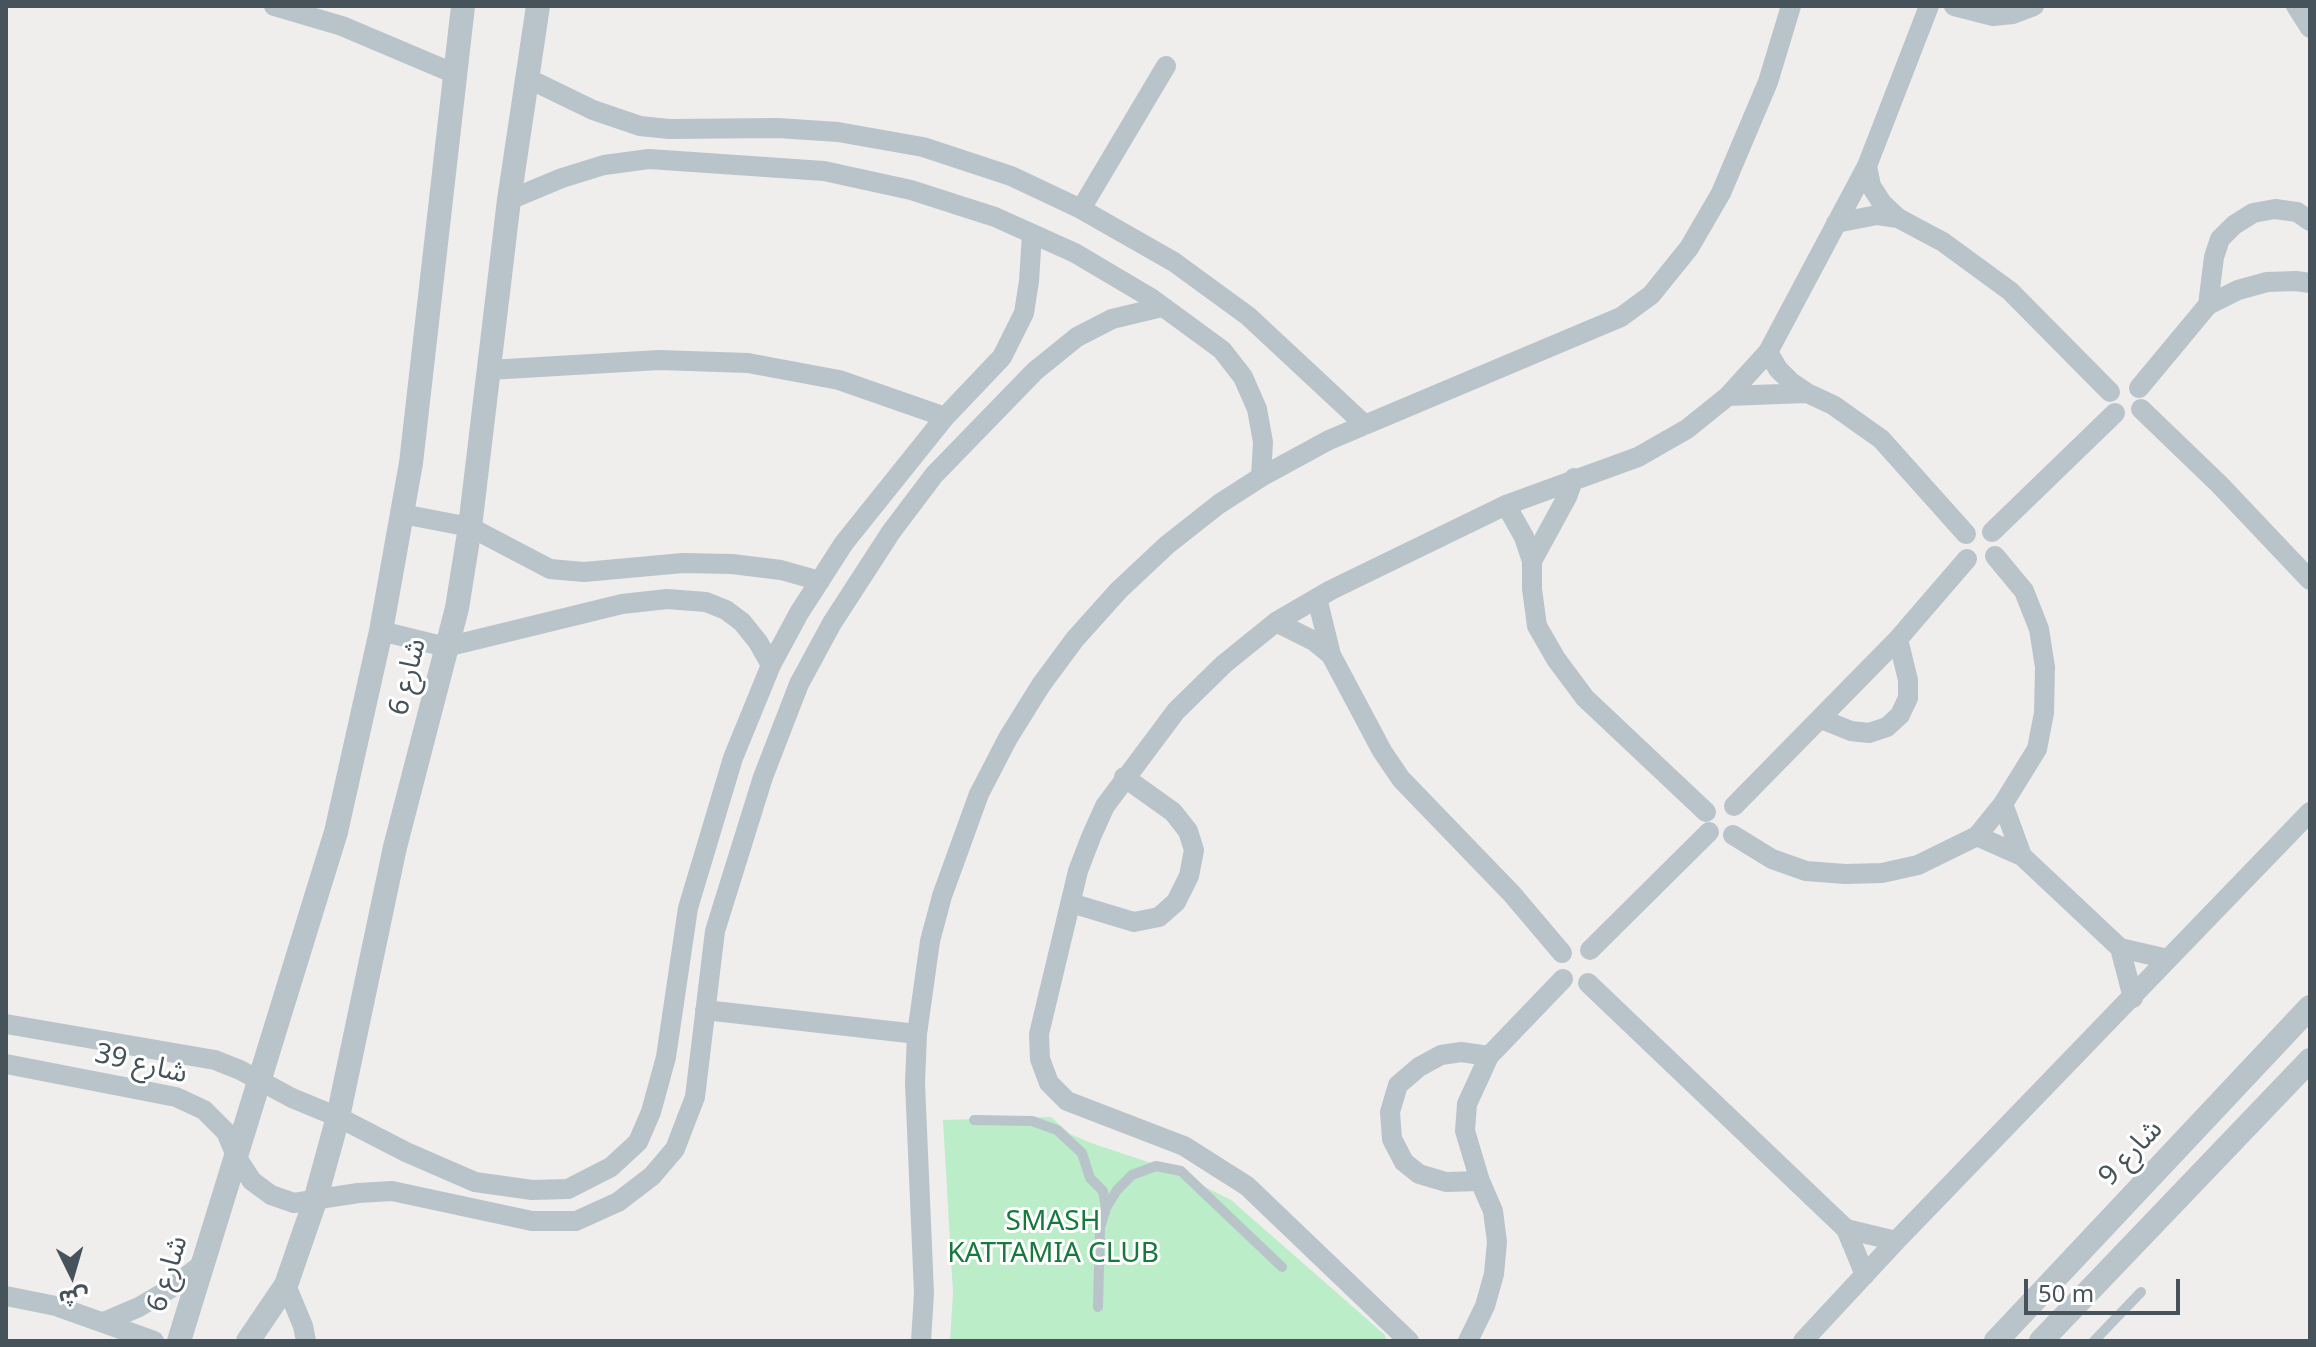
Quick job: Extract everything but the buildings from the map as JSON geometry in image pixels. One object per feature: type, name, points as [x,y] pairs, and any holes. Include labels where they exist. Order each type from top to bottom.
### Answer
[{"type":"street","points":[[274,6],[368,36],[453,73]]},
{"type":"street","name":"شارع 6","points":[[179,1341],[336,832],[381,631],[411,463],[463,6]]},
{"type":"street","name":"شارع 6","points":[[248,1341],[286,1285],[315,1201],[338,1117],[395,847],[457,608],[470,527],[509,200],[538,6]]},
{"type":"street","points":[[921,1341],[924,1293],[915,1083],[917,1034],[930,941],[942,896],[979,794],[1008,738],[1067,651],[1119,590],[1219,504],[1295,458],[1365,425],[1621,317],[1651,295],[1689,248],[1721,193],[1768,82],[1791,6]]},
{"type":"street","points":[[1409,1341],[1247,1186],[1184,1146],[1067,1101],[1049,1083],[1040,1059],[1039,1034],[1078,871],[1091,837],[1105,806],[1124,777],[1176,711],[1224,664],[1276,622],[1317,598],[1506,505],[1638,457],[1687,429],[1728,396],[1768,352],[1867,166],[1929,6]]},
{"type":"street","points":[[1954,6],[1993,16],[2013,14],[2034,6]]},
{"type":"street","points":[[2296,6],[2310,28]]},
{"type":"street","points":[[1081,209],[1166,66]]},
{"type":"street","points":[[527,78],[615,119],[640,126],[838,132],[923,147],[1011,176],[1081,209],[1174,262],[1248,316],[1365,425]]},
{"type":"street","points":[[509,200],[604,165],[649,159],[824,171],[911,190],[995,217],[1075,253],[1162,307],[1222,350],[1243,377],[1257,409],[1263,442],[1261,477]]},
{"type":"street","points":[[1867,166],[1871,186],[1882,203],[1898,218],[1943,242],[2010,291],[2110,392],[2110,407],[2115,413],[2129,417],[2141,409],[2143,394],[2139,388],[2121,382],[2110,392]]},
{"type":"street","points":[[2208,305],[2214,257],[2220,239],[2234,225],[2253,213],[2275,209],[2297,212],[2310,221]]},
{"type":"street","points":[[1836,223],[1877,215],[1898,218]]},
{"type":"street","name":"شارع 39","points":[[6,1024],[215,1060],[475,1182],[532,1190],[568,1189],[611,1167],[638,1142],[651,1112],[666,1057],[688,908],[733,758],[771,665],[852,532],[945,417],[1002,357],[1024,313],[1032,234]]},
{"type":"street","points":[[2139,388],[2208,305],[2238,290],[2267,282],[2310,283]]},
{"type":"street","name":"شارع 39","points":[[6,1064],[176,1097],[204,1110],[226,1132],[237,1158],[252,1181],[271,1195],[294,1203],[392,1191],[532,1221],[576,1221],[618,1202],[652,1176],[675,1149],[695,1097],[715,931],[763,777],[799,684],[832,623],[891,532],[934,475],[1035,371],[1077,337],[1112,319],[1162,307]]},
{"type":"street","points":[[1768,352],[1785,375],[1807,393],[1833,405],[1881,439],[1966,534]]},
{"type":"street","points":[[489,370],[659,360],[748,363],[839,380],[945,417]]},
{"type":"street","points":[[1728,396],[1807,393]]},
{"type":"street","points":[[2141,409],[2219,484],[2310,580]]},
{"type":"street","points":[[1992,532],[2115,413]]},
{"type":"street","points":[[1532,561],[1574,478]]},
{"type":"street","points":[[1506,505],[1524,537],[1532,561],[1537,626],[1556,659],[1585,698],[1721,838],[1733,835],[1772,859],[1806,871],[1882,873],[1918,865],[1977,836],[2003,804],[2037,749],[2044,713],[2045,667],[2039,629],[2024,591],[1995,556]]},
{"type":"street","points":[[402,514],[470,527],[550,569],[584,572],[683,563],[732,564],[781,570],[820,581]]},
{"type":"street","points":[[1979,528],[1992,532],[1998,543],[1995,556],[1982,564],[1967,559],[1962,547],[1966,534],[1979,528]]},
{"type":"street","points":[[1734,806],[1898,639],[1967,559]]},
{"type":"street","points":[[1317,598],[1331,655],[1382,751],[1401,779],[1512,894],[1562,953]]},
{"type":"street","points":[[381,631],[446,647],[622,604],[667,599],[706,602],[726,610],[742,622],[771,665]]},
{"type":"street","points":[[1276,622],[1314,641],[1331,655]]},
{"type":"street","points":[[1821,719],[1851,731],[1869,733],[1887,727],[1900,715],[1908,698],[1908,680],[1898,639]]},
{"type":"street","points":[[1071,903],[1134,922],[1159,917],[1176,902],[1189,876],[1194,850],[1188,831],[1173,812],[1124,777]]},
{"type":"street","points":[[1590,950],[1708,822],[1719,802],[1734,806]]},
{"type":"street","points":[[2003,804],[2022,856]]},
{"type":"street","points":[[1733,835],[1741,821],[1734,806]]},
{"type":"street","points":[[1803,1341],[2310,812]]},
{"type":"street","points":[[1977,836],[2022,856],[2120,948],[2168,959]]},
{"type":"street","points":[[1580,946],[1590,950],[1596,958],[1594,977],[1588,983],[1570,984],[1563,979],[1558,971],[1562,953],[1570,947],[1580,946]]},
{"type":"street","points":[[2120,948],[2133,998]]},
{"type":"street","points":[[1468,1341],[1485,1306],[1494,1274],[1497,1242],[1493,1211],[1465,1131],[1467,1104],[1489,1056],[1563,979]]},
{"type":"street","points":[[1588,983],[1846,1229],[1865,1275]]},
{"type":"street","name":"شارع 9","points":[[1996,1341],[2310,1007]]},
{"type":"street","points":[[705,1010],[917,1034]]},
{"type":"street","points":[[2041,1341],[2309,1064],[2283,1035]]},
{"type":"street","points":[[1480,1181],[1446,1182],[1419,1174],[1404,1162],[1392,1139],[1390,1112],[1398,1085],[1419,1067],[1441,1055],[1461,1052],[1489,1056]]},
{"type":"street","points":[[1846,1229],[1896,1241]]},
{"type":"street","points":[[104,1322],[139,1307],[173,1287],[202,1264]]},
{"type":"street","points":[[286,1285],[306,1341]]},
{"type":"street","points":[[6,1296],[56,1306],[154,1341]]},
{"type":"lane","points":[[974,1120],[1032,1121],[1057,1130],[1082,1153],[1090,1178],[1103,1191],[1106,1208]]},
{"type":"lane","points":[[1200,1187],[1214,1164]]},
{"type":"lane","points":[[1098,1307],[1100,1228],[1106,1208],[1117,1190],[1132,1175],[1156,1166],[1181,1171],[1282,1267]]},
{"type":"lane","points":[[2094,1341],[2141,1292]]},
{"type":"green space","name":"SMASH KATTAMIA CLUB","points":[[1051,1117],[1070,1134],[1169,1169],[1231,1200],[1385,1335],[1387,1341],[950,1341],[953,1293],[943,1120]]}]
